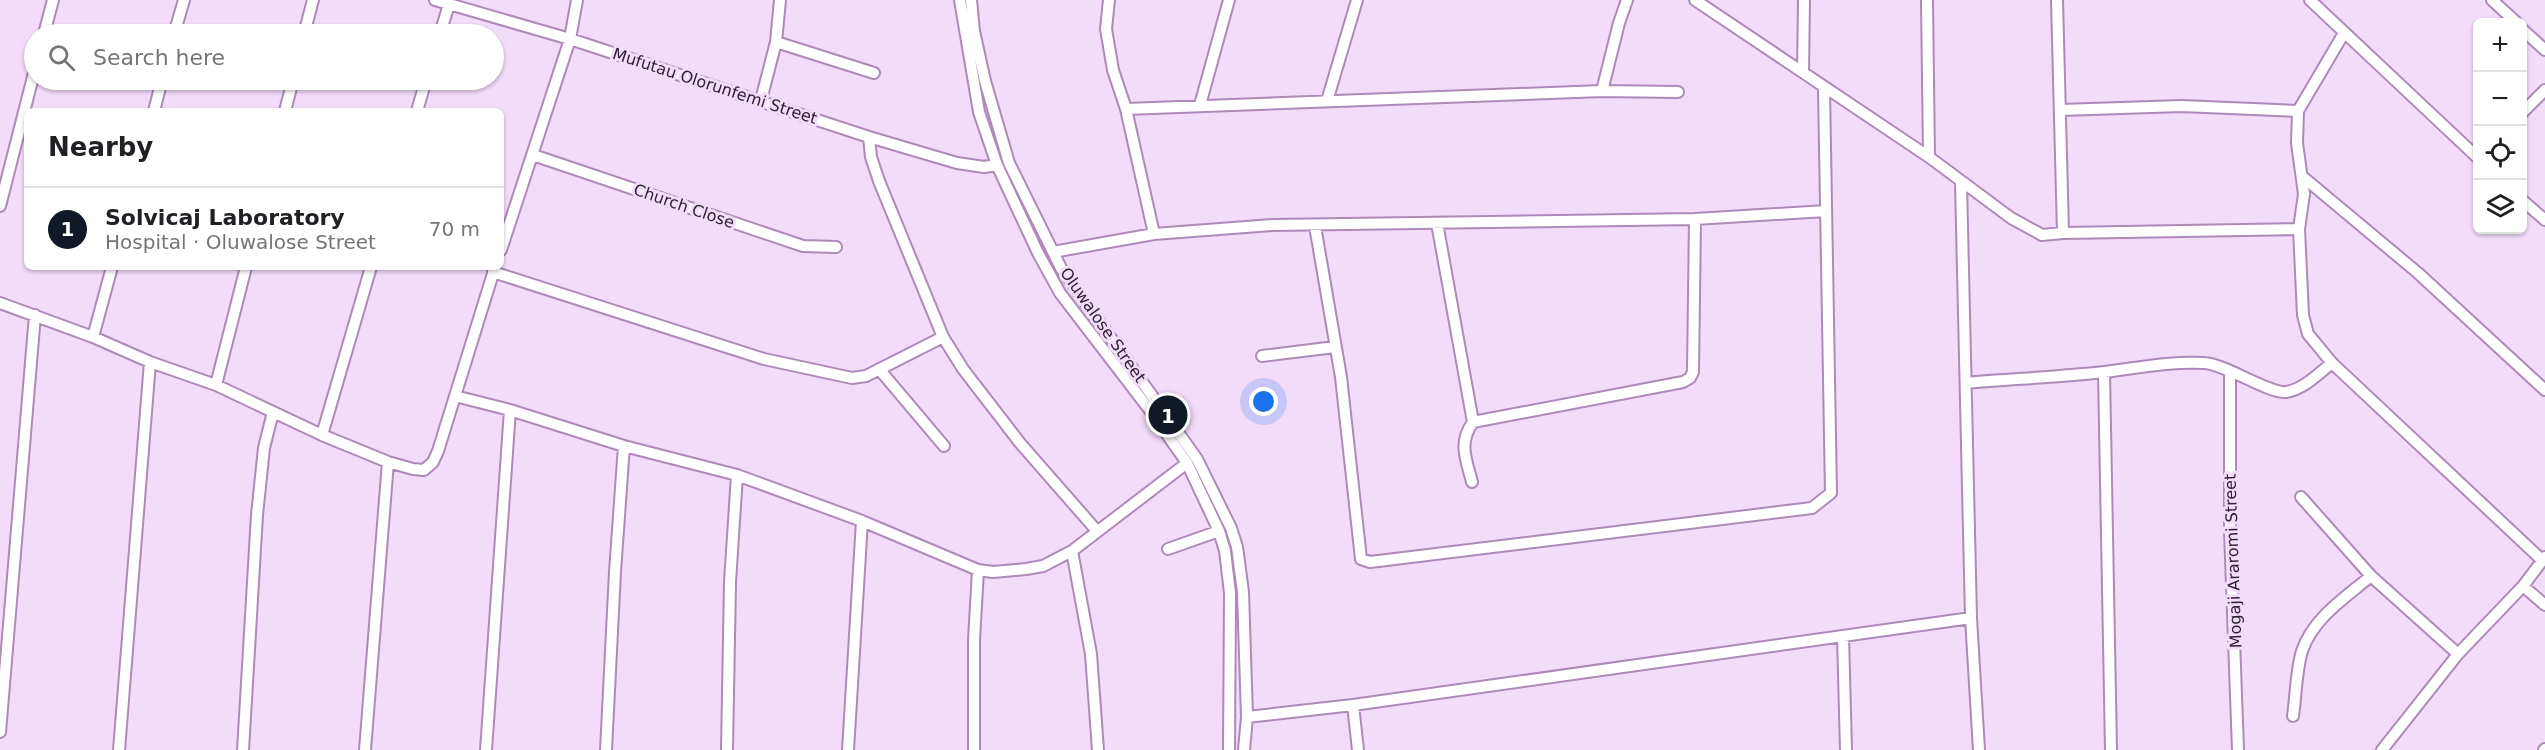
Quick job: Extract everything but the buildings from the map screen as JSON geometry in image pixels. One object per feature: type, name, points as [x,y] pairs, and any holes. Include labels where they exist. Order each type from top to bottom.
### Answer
[{"type":"street","points":[[47,24],[53,0]]},
{"type":"street","points":[[177,24],[184,0]]},
{"type":"street","points":[[307,24],[313,0]]},
{"type":"street","name":"Mufutau Olorunfemi Street","points":[[435,0],[570,39],[869,137],[957,163],[984,167],[997,165]]},
{"type":"street","points":[[504,241],[570,39],[577,0]]},
{"type":"street","points":[[761,100],[776,42],[780,0]]},
{"type":"street","name":"Oluwalose Street","points":[[960,0],[979,112],[997,165],[1038,253],[1060,293],[1152,413],[1187,463],[1219,531],[1225,551],[1230,593],[1229,750]]},
{"type":"street","name":"Oluwalose Street","points":[[971,0],[974,31],[1009,163],[1071,283],[1197,459],[1231,528],[1237,547],[1243,592],[1247,717],[1244,750]]},
{"type":"street","points":[[1109,0],[1106,29],[1113,70],[1126,110],[1154,234]]},
{"type":"street","points":[[1200,105],[1229,0]]},
{"type":"street","points":[[1327,101],[1357,0]]},
{"type":"street","points":[[1602,91],[1618,22],[1627,0]]},
{"type":"street","points":[[1695,0],[1803,72],[1824,89],[1929,157],[1960,183],[2042,235],[2299,229]]},
{"type":"street","points":[[1803,72],[1804,0]]},
{"type":"street","points":[[1927,0],[1929,157]]},
{"type":"street","points":[[2057,0],[2063,233]]},
{"type":"street","points":[[2310,0],[2473,154]]},
{"type":"street","points":[[2492,0],[2512,18]]},
{"type":"street","points":[[443,24],[449,4]]},
{"type":"street","points":[[2344,33],[2298,111],[2297,143],[2304,194],[2299,229],[2303,315],[2308,334],[2332,363],[2544,558],[2523,586],[2458,654],[2382,750]]},
{"type":"street","points":[[2527,33],[2545,50]]},
{"type":"street","points":[[776,42],[874,74]]},
{"type":"street","points":[[1315,226],[1335,347],[1361,559],[1365,562],[1812,508],[1831,493],[1824,89]]},
{"type":"street","points":[[25,108],[29,90]]},
{"type":"street","points":[[155,108],[159,90]]},
{"type":"street","points":[[286,108],[290,90]]},
{"type":"street","points":[[418,108],[423,90]]},
{"type":"street","points":[[2527,109],[2545,90]]},
{"type":"street","points":[[1126,110],[1200,105],[1602,91],[1677,92]]},
{"type":"street","points":[[2060,110],[2182,106],[2298,111]]},
{"type":"street","points":[[0,206],[24,111]]},
{"type":"street","points":[[869,137],[871,157],[879,181],[943,337],[963,369],[1020,443],[1097,531]]},
{"type":"street","name":"Church Close","points":[[534,154],[803,246],[836,247]]},
{"type":"street","points":[[2302,177],[2418,273],[2545,390]]},
{"type":"street","points":[[1960,183],[1971,618],[1979,750]]},
{"type":"street","points":[[2527,204],[2545,220]]},
{"type":"street","points":[[1053,252],[1154,234],[1273,225],[1695,219],[1826,211]]},
{"type":"street","points":[[1472,482],[1464,453],[1464,433],[1473,422],[1683,382],[1690,378],[1693,372],[1695,219]]},
{"type":"street","points":[[1437,224],[1473,422]]},
{"type":"street","points":[[93,337],[111,270]]},
{"type":"street","points":[[216,385],[245,270]]},
{"type":"street","points":[[322,435],[370,270]]},
{"type":"street","points":[[0,303],[93,337],[150,362],[216,385],[322,435],[388,462],[424,470],[433,462],[494,270],[764,359],[859,379],[943,337]]},
{"type":"street","points":[[0,732],[35,315]]},
{"type":"street","points":[[1262,356],[1335,347]]},
{"type":"street","points":[[120,750],[150,362]]},
{"type":"street","points":[[1966,383],[2104,372],[2163,364],[2204,363],[2223,366],[2230,372],[2283,393],[2300,388],[2332,363]]},
{"type":"street","points":[[879,369],[944,446]]},
{"type":"street","points":[[2104,372],[2111,750]]},
{"type":"street","name":"Mogaji Araromi Street","points":[[2230,372],[2230,530],[2238,750]]},
{"type":"street","points":[[455,396],[510,410],[624,446],[737,475],[862,521],[978,570],[993,572],[1043,566],[1072,551],[1187,463]]},
{"type":"street","points":[[486,750],[510,410]]},
{"type":"street","points":[[243,750],[257,515],[264,448],[273,412]]},
{"type":"street","points":[[606,750],[624,446]]},
{"type":"street","points":[[365,750],[388,462]]},
{"type":"street","points":[[727,750],[730,572],[737,475]]},
{"type":"street","points":[[2301,497],[2371,576],[2458,654]]},
{"type":"street","points":[[848,750],[862,521]]},
{"type":"street","points":[[1168,549],[1219,531]]},
{"type":"street","points":[[1072,551],[1091,654],[1098,750]]},
{"type":"street","points":[[974,750],[974,640],[978,570]]},
{"type":"street","points":[[2293,716],[2302,652],[2309,636],[2320,621],[2371,576]]},
{"type":"street","points":[[2523,586],[2545,605]]},
{"type":"street","points":[[1247,717],[1353,705],[1971,618]]},
{"type":"street","points":[[1842,636],[1846,750]]},
{"type":"street","points":[[1353,705],[1359,750]]},
{"type":"place","name":"Solvicaj Laboratory","points":[[1168,415]]}]
